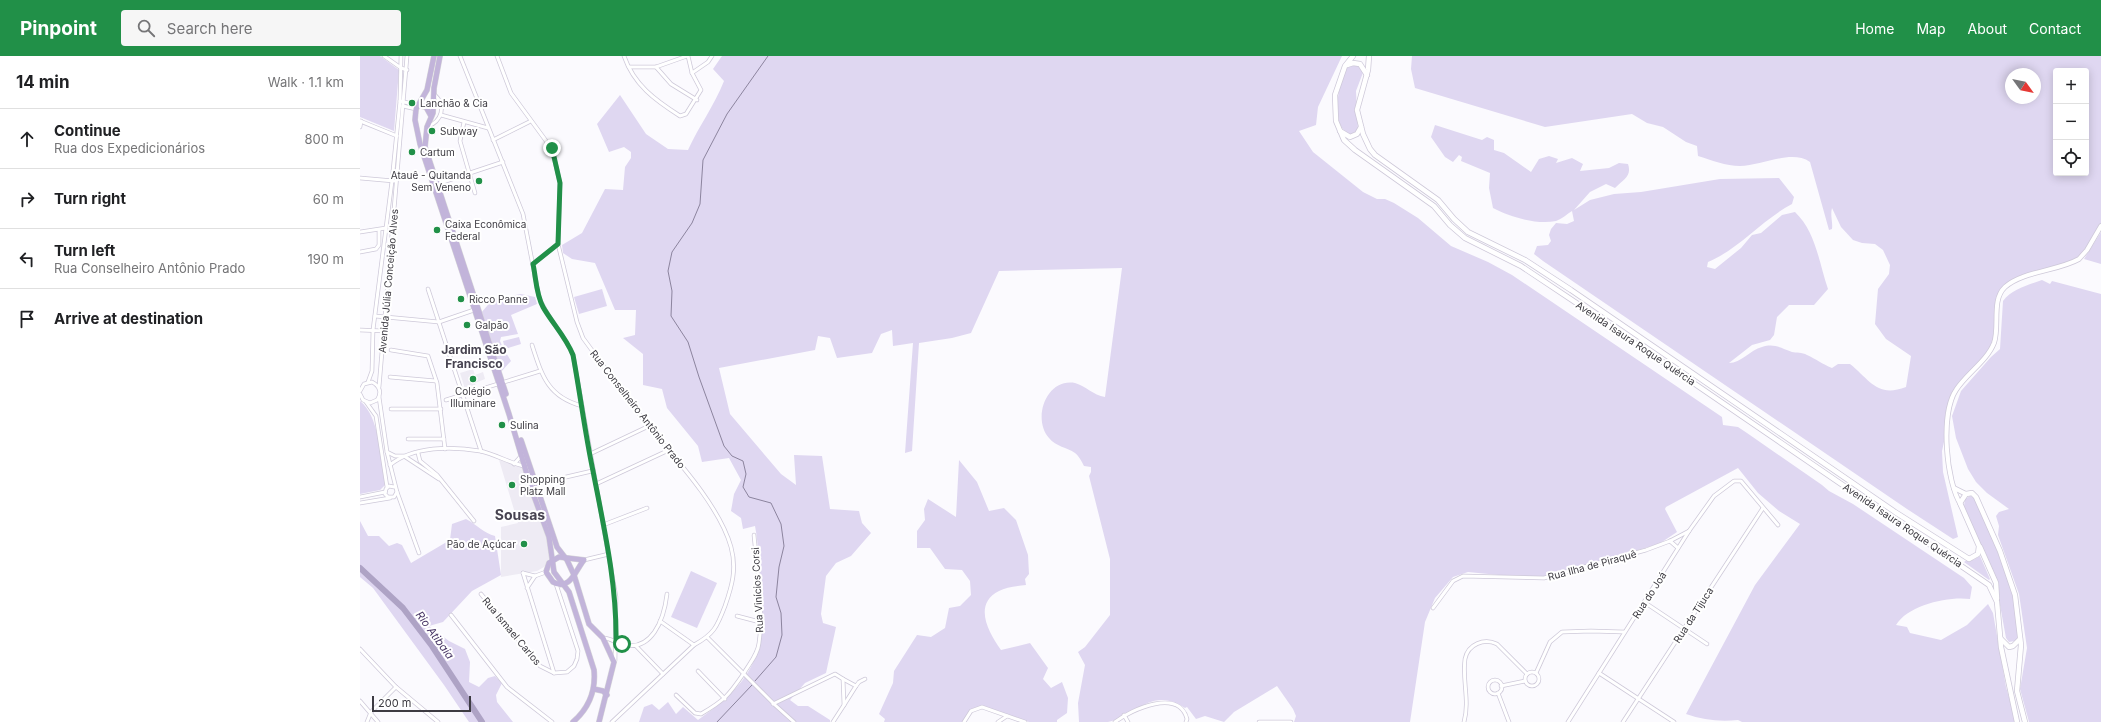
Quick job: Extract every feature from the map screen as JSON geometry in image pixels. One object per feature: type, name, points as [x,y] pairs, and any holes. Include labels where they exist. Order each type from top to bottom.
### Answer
[{"type":"main road","points":[[434,56],[427,90],[417,107],[416,125],[425,161],[474,310],[557,546],[574,575],[590,624],[603,638],[614,662],[607,695],[599,722]]},
{"type":"main road","points":[[440,56],[432,117],[427,127],[425,147],[500,383],[531,488],[549,537],[554,572],[569,592],[594,670],[594,689],[587,707],[573,722]]},
{"type":"main road","name":"Avenida Isaura Roque Quércia","points":[[1353,56],[1345,66],[1335,95],[1334,113],[1337,128],[1344,140],[1355,150],[1434,206],[1450,225],[1465,238],[1522,266],[1966,568],[1989,585],[1997,602]]},
{"type":"main road","name":"Avenida Isaura Roque Quércia","points":[[1369,56],[1367,75],[1357,110],[1366,143],[1375,155],[1438,200],[1468,232],[1525,260],[1571,290],[1963,557],[1969,560],[1976,557],[1979,546]]},
{"type":"main road","points":[[1345,66],[1356,62],[1362,65],[1367,75]]},
{"type":"main road","points":[[417,107],[426,107],[432,117]]},
{"type":"main road","points":[[416,125],[422,128],[427,127]]},
{"type":"main road","points":[[1337,128],[1350,137],[1357,134],[1361,127]]},
{"type":"main road","points":[[1961,506],[1961,500],[1966,494],[1972,493],[1979,501],[2012,581],[2020,639],[2017,691],[2025,722]]},
{"type":"main road","name":"Avenida Isaura Roque Quércia","points":[[1961,506],[1996,583],[2001,639],[2007,680],[2017,722]]},
{"type":"main road","points":[[564,557],[584,560],[568,582],[563,584],[556,584],[550,580],[546,572],[549,564],[553,560],[564,557]]},
{"type":"main road","points":[[2001,639],[2009,647],[2013,646],[2020,639]]},
{"type":"main road","points":[[594,689],[607,695]]},
{"type":"street","points":[[384,56],[401,68],[407,70]]},
{"type":"street","name":"Avenida Júlia Conceição Alves","points":[[368,382],[372,371],[373,330],[397,136],[400,101],[401,56]]},
{"type":"street","name":"Avenida Júlia Conceição Alves","points":[[379,397],[408,56]]},
{"type":"street","points":[[460,56],[523,214],[539,297],[543,307],[569,346],[573,355],[592,471],[596,484],[616,597],[616,642],[614,662]]},
{"type":"street","name":"Rua Conselheiro Antônio Prado","points":[[497,56],[511,93],[552,148],[560,183],[558,244],[582,338],[706,499],[726,533],[732,548],[734,575],[733,583],[716,627],[708,638]]},
{"type":"street","points":[[624,56],[629,67],[637,81],[651,97],[680,116],[686,114],[701,90],[692,73],[688,56],[656,67],[629,67]]},
{"type":"street","points":[[692,73],[708,62],[712,56]]},
{"type":"street","points":[[656,67],[672,84],[696,100]]},
{"type":"street","points":[[427,127],[436,123],[441,115],[441,104],[434,94]]},
{"type":"street","points":[[400,101],[417,107]]},
{"type":"street","points":[[399,105],[417,107]]},
{"type":"street","points":[[441,115],[488,128]]},
{"type":"street","points":[[360,127],[360,121],[401,137]]},
{"type":"street","points":[[493,140],[531,121]]},
{"type":"street","points":[[464,122],[460,141],[476,193]]},
{"type":"street","points":[[437,184],[503,162]]},
{"type":"street","points":[[360,178],[397,182]]},
{"type":"street","points":[[1961,506],[1954,487],[1946,442],[1946,423],[1949,406],[1955,392],[1965,377],[1992,346],[1997,330],[1998,299],[2001,292],[2006,286],[2020,280],[2079,259],[2087,250],[2101,226]]},
{"type":"street","points":[[360,232],[386,228]]},
{"type":"street","points":[[360,252],[376,249],[379,245],[379,230]]},
{"type":"street","points":[[533,264],[558,244]]},
{"type":"street","points":[[428,289],[464,395],[481,451]]},
{"type":"street","points":[[375,316],[439,322],[474,310]]},
{"type":"street","points":[[360,330],[385,331]]},
{"type":"street","points":[[532,345],[540,371],[548,386],[568,402],[582,406]]},
{"type":"street","points":[[391,350],[428,356],[436,381],[441,409],[445,449]]},
{"type":"street","points":[[446,400],[540,371]]},
{"type":"street","points":[[390,377],[436,381]]},
{"type":"street","points":[[360,391],[361,386],[368,382],[376,384],[379,387]]},
{"type":"street","points":[[360,396],[376,416],[387,487],[385,492]]},
{"type":"street","points":[[366,402],[374,402],[379,397]]},
{"type":"street","points":[[379,397],[394,487],[419,553]]},
{"type":"street","points":[[391,409],[441,409]]},
{"type":"street","points":[[590,454],[649,426]]},
{"type":"street","points":[[408,439],[444,439]]},
{"type":"street","points":[[387,452],[395,456],[404,456],[445,449],[481,451],[526,467]]},
{"type":"street","points":[[596,484],[669,450]]},
{"type":"street","points":[[418,453],[420,461],[440,480],[474,521]]},
{"type":"street","points":[[514,464],[522,455]]},
{"type":"street","points":[[390,465],[404,456]]},
{"type":"street","points":[[404,456],[440,480]]},
{"type":"street","points":[[536,484],[592,471]]},
{"type":"street","name":"Rua do Joá","points":[[1568,722],[1678,548],[1714,496],[1734,481],[1741,481],[1763,508]]},
{"type":"street","points":[[387,487],[394,487]]},
{"type":"street","points":[[1954,487],[1958,492],[1966,494]]},
{"type":"street","points":[[360,497],[385,492]]},
{"type":"street","points":[[385,492],[386,496],[397,501],[402,509]]},
{"type":"street","points":[[360,503],[391,498],[396,495],[397,492]]},
{"type":"street","points":[[603,524],[647,508]]},
{"type":"street","points":[[1763,508],[1778,526]]},
{"type":"street","name":"Rua da Tijuca","points":[[1623,722],[1763,508]]},
{"type":"street","name":"Rua Ilha de Piraquê","points":[[1433,608],[1453,581],[1464,576],[1544,578],[1646,550],[1670,541],[1689,531]]},
{"type":"street","name":"Rua Vinícios Corsi","points":[[676,695],[697,714],[701,714],[725,699],[734,689],[753,661],[759,644],[760,622],[754,535]]},
{"type":"street","points":[[1670,541],[1678,548]]},
{"type":"street","points":[[584,560],[609,554]]},
{"type":"street","points":[[546,572],[535,576],[522,573],[554,673],[567,672],[574,666],[578,651],[556,584]]},
{"type":"street","points":[[527,588],[535,576]]},
{"type":"street","name":"Rua Ismael Carlos","points":[[481,594],[540,666],[554,673]]},
{"type":"street","points":[[603,638],[636,646],[647,642],[660,621],[667,594]]},
{"type":"street","points":[[1644,602],[1707,644]]},
{"type":"street","points":[[451,615],[508,687],[552,722]]},
{"type":"street","points":[[737,616],[760,622]]},
{"type":"street","points":[[660,621],[694,645]]},
{"type":"street","points":[[1527,674],[1526,681],[1528,685],[1535,685],[1538,679],[1536,674],[1550,642],[1562,632],[1624,632]]},
{"type":"street","points":[[612,722],[694,645],[708,638],[773,704],[794,722]]},
{"type":"street","points":[[1464,722],[1467,707],[1465,659],[1469,650],[1476,644],[1482,641],[1491,641],[1497,644],[1527,674],[1536,674]]},
{"type":"street","points":[[636,646],[663,674]]},
{"type":"street","points":[[360,649],[396,687],[438,722]]},
{"type":"street","points":[[698,671],[725,699]]},
{"type":"street","points":[[1599,673],[1674,722]]},
{"type":"street","points":[[773,704],[832,674],[838,675],[842,679],[856,686]]},
{"type":"street","points":[[842,679],[844,705]]},
{"type":"street","points":[[833,722],[856,686],[859,682],[865,679]]},
{"type":"street","points":[[1498,693],[1490,691],[1489,683],[1495,680],[1501,686]]},
{"type":"street","points":[[1501,686],[1526,681]]},
{"type":"street","points":[[1501,686],[1498,693],[1509,722]]},
{"type":"street","points":[[367,722],[371,712],[396,687]]},
{"type":"street","points":[[360,701],[378,722]]},
{"type":"street","points":[[1115,722],[1124,715],[1145,705],[1175,704],[1185,711],[1187,719],[1186,722]]},
{"type":"street","points":[[964,722],[971,711],[982,707],[1025,722]]},
{"type":"street","points":[[1124,715],[1128,722]]},
{"type":"street","points":[[998,722],[1007,716]]},
{"type":"street","points":[[1259,722],[1291,722]]},
{"type":"shaded area","points":[[360,56],[380,56],[399,70],[394,131],[360,117]]},
{"type":"shaded area","points":[[722,56],[1342,56],[1318,107],[1316,125],[1299,131],[1313,152],[1363,192],[1377,199],[1385,199],[1394,203],[1418,218],[1451,246],[1488,262],[1512,275],[1722,417],[1723,425],[1738,427],[1829,491],[1853,504],[1964,578],[1972,587],[1970,599],[1961,598],[1929,603],[1910,612],[1896,625],[1907,627],[1910,633],[1941,640],[1967,625],[1988,604],[1993,613],[2006,687],[2016,722],[1742,722],[1738,720],[1712,720],[1686,714],[1755,585],[1800,524],[1779,511],[1758,493],[1738,468],[1666,507],[1665,509],[1677,532],[1659,544],[1547,576],[1509,576],[1468,572],[1453,577],[1435,598],[1425,622],[1410,722],[1294,722],[1296,716],[1293,709],[1277,686],[1234,712],[1224,722],[1205,716],[1196,719],[1187,707],[1185,708],[1173,702],[1162,700],[1145,704],[1118,719],[1108,722],[1079,722],[1078,703],[1085,665],[1078,652],[1085,647],[1110,615],[1110,559],[1089,476],[1091,467],[1084,466],[1075,453],[1058,445],[1049,438],[1044,430],[1042,411],[1050,393],[1056,387],[1065,383],[1075,383],[1105,397],[1122,268],[999,271],[971,333],[952,338],[919,343],[912,451],[905,453],[913,343],[893,346],[892,330],[881,334],[872,353],[837,358],[830,338],[818,336],[815,350],[719,368],[730,414],[781,474],[796,485],[794,455],[822,456],[830,509],[859,511],[862,523],[871,533],[851,556],[836,563],[826,576],[821,614],[823,623],[836,627],[826,673],[805,683],[790,700],[798,706],[808,706],[830,720],[830,722],[639,722],[644,707],[652,704],[659,710],[668,702],[676,714],[683,707],[698,720],[711,711],[733,691],[750,669],[756,657],[762,626],[758,549],[755,526],[743,529],[741,518],[731,511],[734,494],[741,480],[729,458],[702,462],[698,446],[667,408],[662,389],[643,385],[643,354],[623,338],[635,335],[636,310],[615,310],[595,263],[572,259],[563,253],[562,245],[582,233],[605,189],[623,190],[625,167],[631,158],[631,152],[624,147],[609,152],[597,124],[620,95],[646,134],[668,149],[688,150],[716,99],[724,81],[713,69]]},
{"type":"shaded area","points":[[1412,56],[2101,56],[2101,226],[2079,259],[2010,284],[1999,295],[1998,322],[1992,346],[1955,392],[1942,451],[1943,472],[1958,537],[1953,539],[1907,509],[1543,261],[1534,254],[1537,246],[1548,245],[1551,241],[1549,235],[1551,229],[1556,223],[1567,224],[1574,221],[1572,211],[1556,221],[1541,222],[1515,217],[1493,208],[1489,188],[1490,173],[1461,161],[1462,157],[1459,155],[1453,162],[1445,157],[1431,137],[1435,125],[1482,140],[1487,137],[1494,140],[1494,150],[1504,153],[1531,172],[1539,159],[1549,156],[1558,159],[1556,163],[1572,158],[1583,164],[1580,171],[1609,168],[1619,163],[1628,164],[1628,174],[1615,188],[1606,184],[1590,192],[1574,210],[1590,200],[1614,194],[1641,192],[1720,179],[1779,178],[1794,197],[1792,204],[1771,218],[1730,250],[1708,262],[1707,267],[1715,269],[1741,248],[1752,235],[1761,233],[1782,215],[1795,212],[1808,229],[1812,238],[1828,289],[1814,305],[1789,305],[1777,317],[1774,335],[1770,340],[1752,345],[1729,363],[1738,361],[1758,349],[1766,346],[1774,346],[1792,352],[1805,354],[1832,368],[1838,364],[1850,364],[1875,386],[1881,389],[1896,390],[1906,387],[1911,356],[1886,339],[1875,324],[1878,289],[1889,274],[1890,265],[1883,250],[1875,244],[1862,243],[1853,240],[1841,227],[1832,208],[1832,229],[1829,230],[1810,162],[1802,158],[1794,157],[1749,165],[1729,165],[1698,156],[1697,146],[1686,142],[1663,127],[1647,123],[1632,114],[1545,127],[1415,88],[1411,69]]},
{"type":"shaded area","points":[[1359,63],[1364,70],[1356,91],[1358,130],[1350,135],[1340,124],[1338,116],[1337,108],[1339,90],[1347,67],[1351,64]]},
{"type":"shaded area","points":[[2101,232],[2101,264],[2084,259]]},
{"type":"shaded area","points":[[2042,280],[2050,284],[2052,281],[2101,294],[2101,722],[2029,722],[2020,689],[2027,648],[2019,594],[1998,535],[1999,526],[1996,516],[1999,512],[2009,509],[1987,493],[1976,482],[1968,469],[1956,438],[1952,416],[1961,391],[2000,349],[2003,301],[2016,290]]},
{"type":"shaded area","points":[[602,289],[607,306],[579,314],[574,297]]},
{"type":"shaded area","points":[[521,294],[535,297],[537,304],[511,315],[518,334],[501,337],[501,344],[511,361],[500,373],[481,313],[493,299]]},
{"type":"shaded area","points":[[519,337],[521,344],[505,349],[503,341]]},
{"type":"shaded area","name":"Colégio Illuminare","points":[[473,369],[475,375],[483,372],[485,379],[475,383],[476,387],[465,389],[460,373]]},
{"type":"shaded area","points":[[360,401],[367,408],[376,428],[385,485],[380,490],[360,494]]},
{"type":"shaded area","points":[[499,460],[525,468],[546,531],[551,556],[544,567],[537,571],[501,577],[501,527],[518,523]]},
{"type":"shaded area","points":[[959,460],[977,482],[989,511],[1004,508],[1016,520],[1028,555],[1029,574],[1025,579],[1026,585],[999,591],[991,597],[987,603],[985,619],[996,643],[1001,650],[1030,643],[1048,668],[1043,679],[1051,688],[1062,682],[1068,698],[1067,713],[1057,720],[1057,722],[1029,722],[982,707],[971,711],[965,722],[884,722],[885,719],[879,714],[893,683],[894,671],[917,635],[931,637],[945,628],[949,608],[960,606],[971,595],[970,581],[962,570],[945,569],[930,548],[917,548],[917,531],[925,520],[924,509],[928,499],[956,517]]},
{"type":"shaded area","points":[[1970,496],[1976,498],[2013,590],[2018,638],[2015,641],[2009,642],[2006,638],[1998,594],[1964,506],[1965,499]]},
{"type":"shaded area","points":[[466,519],[484,531],[495,536],[501,575],[472,591],[443,622],[429,626],[449,641],[465,649],[470,662],[469,682],[479,687],[488,678],[495,676],[502,683],[496,695],[497,702],[513,722],[469,722],[444,685],[373,588],[360,577],[360,521],[368,536],[379,536],[389,546],[397,543],[402,545],[411,563],[450,540],[452,524]]},
{"type":"shaded area","points":[[1980,556],[1990,579],[1989,580],[1964,562],[1967,560],[1973,560]]},
{"type":"shaded area","points":[[691,571],[717,583],[697,628],[671,617]]},
{"type":"waterway","points":[[755,681],[776,657],[782,635],[781,613],[776,597],[779,567],[784,546],[781,524],[771,503],[749,497],[743,487],[746,474],[743,461],[732,456],[724,446],[688,342],[671,316],[672,291],[668,271],[672,252],[692,223],[700,204],[703,160],[727,114],[768,56]]},
{"type":"waterway","name":"Rio Atibaia","points":[[360,568],[403,608],[432,646],[482,722]]},
{"type":"waterway","points":[[717,722],[752,685]]},
{"type":"place","name":"Lanchão & Cia","points":[[412,103]]},
{"type":"place","name":"Subway","points":[[432,131]]},
{"type":"place","name":"Cartum","points":[[412,152]]},
{"type":"place","name":"Atauê - Quitanda Sem Veneno","points":[[479,181]]},
{"type":"place","name":"Caixa Econômica Federal","points":[[437,230]]},
{"type":"place","name":"Ricco Panne","points":[[461,299]]},
{"type":"place","name":"Galpão","points":[[467,325]]},
{"type":"place","name":"Colégio Illuminare","points":[[473,379]]},
{"type":"place","name":"Sulina","points":[[502,425]]},
{"type":"place","name":"Shopping Platz Mall","points":[[512,485]]},
{"type":"place","name":"Pão de Açúcar","points":[[524,544]]},
{"type":"district","name":"Jardim São Francisco","points":[[474,356]]},
{"type":"district","name":"Sousas","points":[[520,514]]},
{"type":"route","points":[[552,148],[560,183],[558,244],[533,264],[539,297],[543,307],[569,346],[573,355],[592,471],[596,484],[616,597],[616,642],[622,644]]}]
